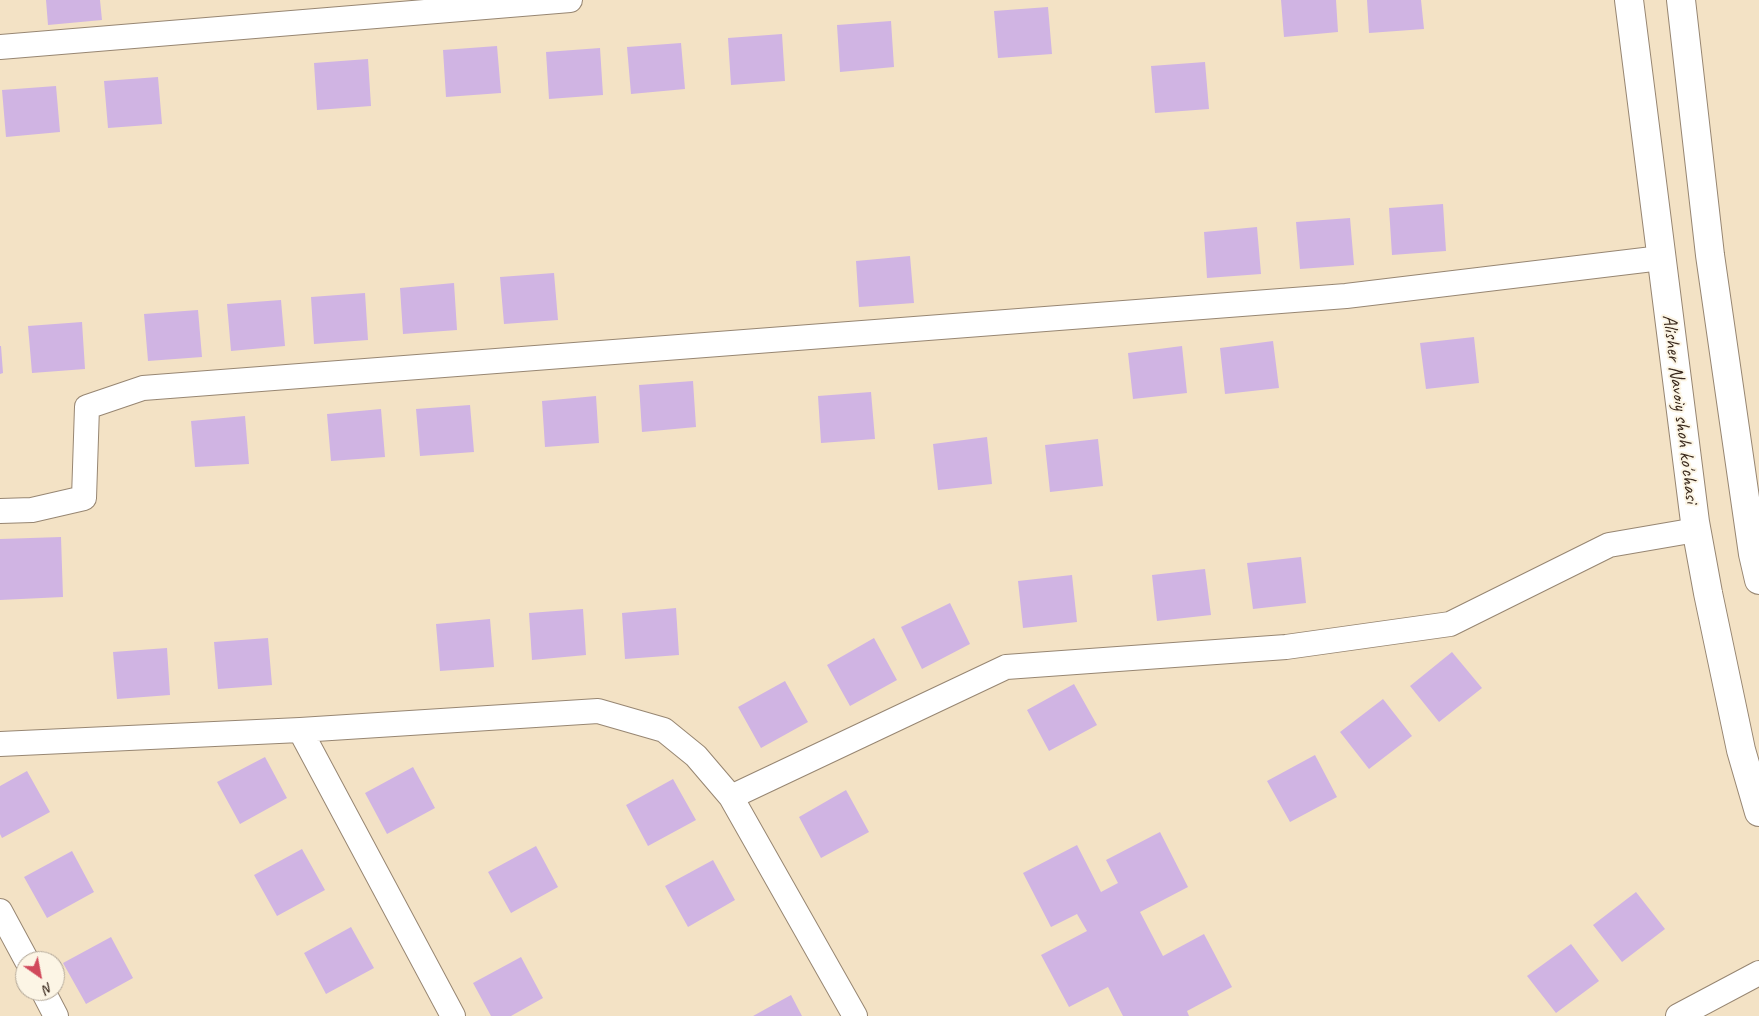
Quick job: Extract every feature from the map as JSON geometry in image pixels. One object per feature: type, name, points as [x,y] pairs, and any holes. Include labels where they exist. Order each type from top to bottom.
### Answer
[{"type":"main road","name":"Alisher Navoiy shoh ko'chasi","points":[[1629,0],[1696,530],[1741,750],[1759,812]]},
{"type":"main road","points":[[1681,0],[1710,255],[1759,580]]},
{"type":"street","points":[[0,47],[570,0]]},
{"type":"street","points":[[0,512],[32,510],[84,498],[87,407],[143,388],[1336,296],[1661,258]]},
{"type":"street","points":[[732,797],[838,745],[1006,667],[1286,647],[1450,624],[1609,545],[1696,530]]},
{"type":"street","points":[[0,744],[300,730],[598,711],[664,730],[696,756],[732,797],[855,1016]]},
{"type":"street","points":[[300,730],[454,1016]]},
{"type":"street","points":[[0,911],[21,951]]},
{"type":"street","points":[[1678,1016],[1759,973]]},
{"type":"street","points":[[48,1001],[56,1016]]},
{"type":"building","points":[[46,0],[100,0],[102,20],[48,25]]},
{"type":"building","points":[[1281,0],[1336,0],[1338,32],[1284,37]]},
{"type":"building","points":[[1367,0],[1421,0],[1424,29],[1369,33]]},
{"type":"building","points":[[1048,7],[1052,54],[998,58],[994,11]]},
{"type":"building","points":[[891,21],[894,67],[840,72],[837,25]]},
{"type":"building","points":[[782,34],[785,81],[731,85],[728,38]]},
{"type":"building","points":[[681,43],[685,89],[631,94],[627,47]]},
{"type":"building","points":[[497,46],[501,93],[446,97],[443,50]]},
{"type":"building","points":[[600,48],[603,95],[549,99],[546,52]]},
{"type":"building","points":[[368,59],[371,106],[317,110],[314,63]]},
{"type":"building","points":[[1205,62],[1209,109],[1155,113],[1151,66]]},
{"type":"building","points":[[158,77],[162,124],[108,128],[104,81]]},
{"type":"building","points":[[56,86],[60,132],[6,137],[2,90]]},
{"type":"building","points":[[1443,204],[1446,251],[1392,255],[1389,208]]},
{"type":"building","points":[[1350,218],[1354,265],[1300,269],[1296,222]]},
{"type":"building","points":[[1257,227],[1261,274],[1207,278],[1204,232]]},
{"type":"building","points":[[910,256],[914,303],[859,307],[856,261]]},
{"type":"building","points":[[554,273],[558,320],[504,324],[500,277]]},
{"type":"building","points":[[454,283],[457,330],[403,334],[400,288]]},
{"type":"building","points":[[365,293],[368,340],[314,344],[311,297]]},
{"type":"building","points":[[281,300],[285,346],[231,351],[227,304]]},
{"type":"building","points":[[198,310],[202,357],[148,361],[144,314]]},
{"type":"building","points":[[82,322],[85,369],[32,373],[28,326]]},
{"type":"building","points":[[1474,337],[1479,383],[1426,389],[1420,343]]},
{"type":"building","points":[[1273,341],[1279,388],[1225,394],[1220,348]]},
{"type":"building","points":[[0,346],[3,373],[0,374]]},
{"type":"building","points":[[1182,346],[1187,393],[1133,399],[1128,353]]},
{"type":"building","points":[[693,381],[696,427],[642,432],[639,385]]},
{"type":"building","points":[[871,392],[875,439],[821,443],[818,396]]},
{"type":"building","points":[[596,396],[599,443],[545,447],[542,401]]},
{"type":"building","points":[[470,405],[474,452],[420,456],[416,409]]},
{"type":"building","points":[[381,409],[385,457],[331,461],[327,414]]},
{"type":"building","points":[[245,416],[249,464],[195,467],[191,421]]},
{"type":"building","points":[[987,437],[992,484],[938,490],[933,444]]},
{"type":"building","points":[[1098,439],[1103,486],[1050,492],[1045,445]]},
{"type":"building","points":[[61,537],[63,597],[0,600],[0,539]]},
{"type":"building","points":[[1301,557],[1306,603],[1253,609],[1247,563]]},
{"type":"building","points":[[1205,569],[1211,615],[1157,621],[1152,575]]},
{"type":"building","points":[[1072,575],[1077,622],[1023,628],[1018,581]]},
{"type":"building","points":[[950,603],[970,644],[922,669],[901,627]]},
{"type":"building","points":[[676,608],[679,655],[625,659],[622,613]]},
{"type":"building","points":[[583,609],[586,655],[532,660],[529,613]]},
{"type":"building","points":[[490,619],[494,667],[440,671],[436,624]]},
{"type":"building","points":[[268,638],[272,685],[218,689],[214,642]]},
{"type":"building","points":[[874,638],[897,680],[850,706],[827,665]]},
{"type":"building","points":[[167,648],[170,695],[117,699],[113,652]]},
{"type":"building","points":[[1452,652],[1482,688],[1439,722],[1410,686]]},
{"type":"building","points":[[785,681],[808,722],[761,748],[738,707]]},
{"type":"building","points":[[1074,684],[1097,725],[1049,751],[1027,710]]},
{"type":"building","points":[[1383,699],[1412,736],[1369,769],[1340,732]]},
{"type":"building","points":[[1315,755],[1337,797],[1290,822],[1267,781]]},
{"type":"building","points":[[265,757],[287,798],[240,824],[217,782]]},
{"type":"building","points":[[413,767],[435,808],[387,834],[365,793]]},
{"type":"building","points":[[27,771],[50,812],[2,838],[0,834],[0,786]]},
{"type":"building","points":[[673,779],[696,820],[648,846],[626,805]]},
{"type":"building","points":[[846,790],[869,832],[821,858],[799,817]]},
{"type":"building","points":[[1160,832],[1188,887],[1140,912],[1163,956],[1204,934],[1232,987],[1187,1011],[1189,1016],[1123,1016],[1108,987],[1069,1007],[1041,955],[1087,931],[1077,914],[1051,927],[1023,873],[1077,845],[1101,892],[1118,883],[1106,860]]},
{"type":"building","points":[[536,846],[558,887],[511,913],[488,872]]},
{"type":"building","points":[[302,849],[325,890],[277,916],[254,875]]},
{"type":"building","points":[[72,851],[94,892],[47,918],[24,877]]},
{"type":"building","points":[[713,860],[735,900],[688,927],[665,886]]},
{"type":"building","points":[[1636,892],[1665,929],[1622,962],[1593,925]]},
{"type":"building","points":[[351,927],[374,968],[326,994],[304,953]]},
{"type":"building","points":[[111,937],[133,978],[86,1004],[65,967],[65,962]]},
{"type":"building","points":[[1571,944],[1599,981],[1556,1013],[1527,976]]},
{"type":"building","points":[[521,957],[543,998],[511,1016],[491,1016],[473,983]]},
{"type":"building","points":[[791,995],[802,1016],[753,1016]]}]
